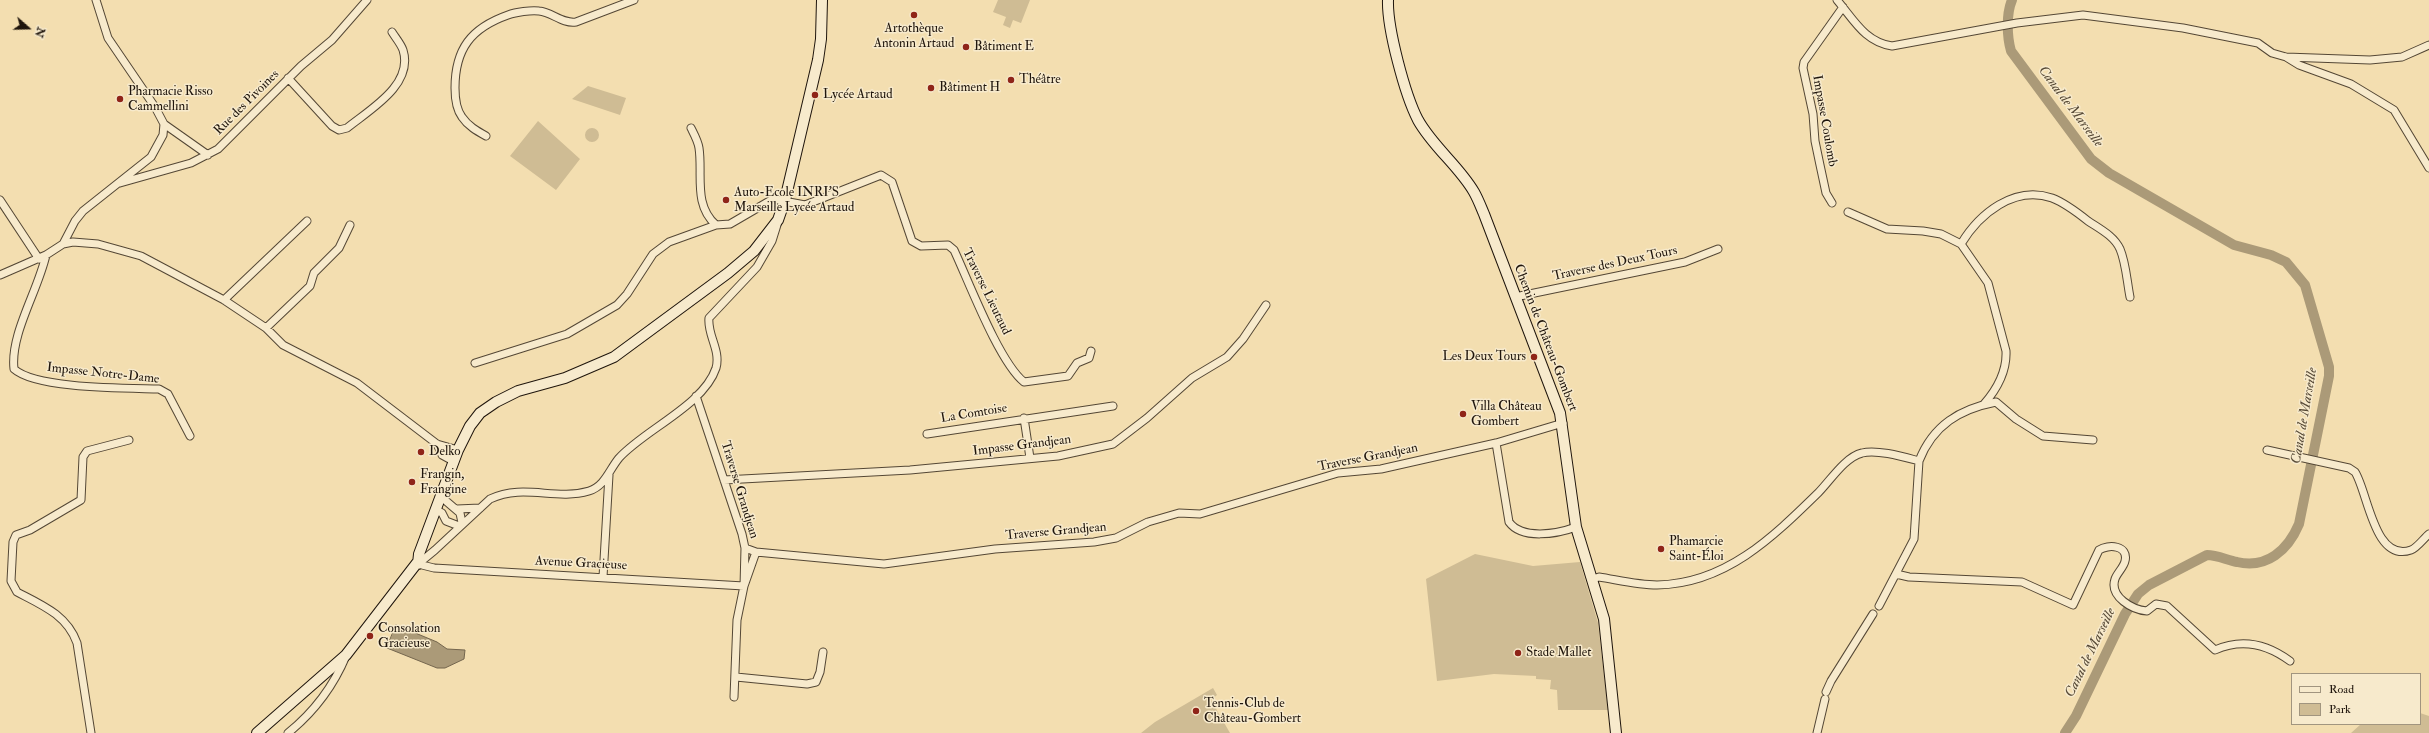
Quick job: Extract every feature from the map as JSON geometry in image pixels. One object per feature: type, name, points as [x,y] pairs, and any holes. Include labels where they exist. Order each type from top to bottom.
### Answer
[{"type":"street","points":[[96,0],[108,38],[156,107],[164,124],[208,155]]},
{"type":"street","name":"Rue des Pivoines","points":[[120,183],[191,163],[218,149],[288,78],[332,40],[367,0]]},
{"type":"street","points":[[486,136],[471,127],[462,116],[455,97],[458,58],[466,43],[479,28],[509,15],[539,11],[569,23],[576,22],[634,0]]},
{"type":"street","points":[[257,733],[346,655],[418,564],[490,499],[511,492],[525,490],[570,495],[590,491],[601,484],[619,458],[696,396],[712,376],[717,358],[708,326],[709,318],[757,267],[772,241],[785,200],[819,53],[822,0]]},
{"type":"street","points":[[1837,0],[1865,34],[1878,44],[1892,46],[2017,23],[2083,15],[2183,28],[2258,43],[2272,53],[2286,57],[2370,60],[2402,57],[2429,45]]},
{"type":"street","name":"Chemin de Château-Gombert","points":[[1387,1],[1400,69],[1407,93],[1418,120],[1438,149],[1473,191],[1484,214],[1556,400],[1563,423],[1568,476],[1576,527],[1604,619],[1616,733]]},
{"type":"street","name":"Impasse Coulomb","points":[[1832,203],[1826,193],[1815,141],[1813,114],[1803,68],[1804,62],[1843,7]]},
{"type":"street","points":[[288,78],[332,126],[339,130],[347,128],[393,89],[400,81],[404,58],[403,49],[392,32]]},
{"type":"street","points":[[2286,57],[2299,65],[2351,84],[2394,110],[2429,168]]},
{"type":"street","points":[[63,244],[75,221],[83,211],[151,157],[163,135],[164,124]]},
{"type":"street","points":[[691,128],[699,146],[702,204],[708,218],[716,225]]},
{"type":"street","name":"Traverse Lieutaud","points":[[785,200],[805,206],[881,175],[892,182],[912,241],[921,246],[948,245],[954,250],[989,327],[1015,375],[1024,382],[1068,376],[1077,363],[1089,358],[1091,351]]},
{"type":"street","points":[[1961,244],[1969,232],[1985,214],[2002,202],[2028,196],[2052,198],[2109,235],[2120,249],[2130,297]]},
{"type":"street","points":[[475,363],[567,334],[617,305],[628,294],[653,254],[669,242],[716,225],[730,224],[773,199],[785,200]]},
{"type":"street","points":[[0,200],[39,259]]},
{"type":"street","points":[[1848,212],[1887,229],[1923,231],[1940,234],[1961,244],[1988,282],[2006,351],[2007,362],[1998,389],[1984,404]]},
{"type":"street","points":[[418,564],[419,554],[439,511],[453,461],[467,431],[480,413],[496,402],[518,391],[565,378],[614,356],[728,273],[754,251],[778,220]]},
{"type":"street","points":[[224,300],[308,221]]},
{"type":"street","points":[[266,328],[310,286],[314,273],[339,248],[350,225]]},
{"type":"street","points":[[0,275],[39,259],[63,244],[73,242],[98,244],[141,256],[224,300],[266,328],[283,345],[357,383],[437,444],[458,450]]},
{"type":"street","name":"Traverse des Deux Tours","points":[[1515,297],[1685,262],[1718,249]]},
{"type":"street","name":"Impasse Notre-Dame","points":[[46,255],[42,275],[23,321],[13,359],[14,369],[20,375],[60,384],[159,389],[168,394],[190,436]]},
{"type":"street","name":"Impasse Grandjean","points":[[724,480],[910,470],[1058,456],[1113,444],[1147,418],[1192,378],[1227,357],[1243,339],[1266,305]]},
{"type":"street","name":"Traverse Grandjean","points":[[696,396],[745,548],[756,552],[884,564],[995,549],[1094,542],[1116,538],[1148,522],[1179,513],[1200,514],[1338,473],[1381,469],[1496,443],[1563,423]]},
{"type":"street","points":[[1879,606],[1914,539],[1919,461],[1931,436],[1947,420],[1984,404],[1996,402],[2016,419],[2043,436],[2093,440]]},
{"type":"street","name":"La Comtoise","points":[[927,434],[1024,418],[1113,406]]},
{"type":"street","points":[[461,524],[452,506],[467,442],[480,413]]},
{"type":"street","name":"La Comtoise","points":[[1024,418],[1030,458]]},
{"type":"street","points":[[91,733],[77,643],[73,632],[60,616],[17,592],[13,587],[11,581],[13,542],[16,535],[20,532],[30,530],[81,500],[83,457],[86,451],[129,440]]},
{"type":"street","points":[[1496,443],[1509,522],[1513,528],[1525,533],[1544,533],[1576,527]]},
{"type":"street","points":[[437,444],[442,455],[453,461]]},
{"type":"street","points":[[2267,450],[2349,468],[2355,472],[2378,533],[2384,544],[2402,552],[2412,550],[2429,534]]},
{"type":"street","points":[[1592,579],[1600,577],[1656,585],[1678,584],[1720,572],[1733,566],[1756,549],[1804,507],[1850,460],[1863,453],[1890,454],[1919,461]]},
{"type":"street","points":[[603,577],[608,475]]},
{"type":"street","points":[[439,511],[452,506],[482,507]]},
{"type":"street","points":[[439,511],[446,521],[461,524]]},
{"type":"street","points":[[1896,574],[1909,577],[2022,582],[2073,605],[2099,550],[2105,546],[2113,545],[2121,549],[2125,555],[2125,562],[2115,578],[2113,588],[2115,594],[2125,602],[2140,610],[2147,611],[2156,604],[2167,606],[2215,650],[2226,645],[2246,643],[2266,646],[2290,661]]},
{"type":"street","points":[[744,586],[745,548]]},
{"type":"street","points":[[734,697],[736,677],[737,620],[744,586],[756,552]]},
{"type":"street","name":"Avenue Gracieuse","points":[[418,564],[434,568],[744,586]]},
{"type":"street","points":[[1817,733],[1826,695],[1843,661],[1873,614]]},
{"type":"street","points":[[736,677],[807,684],[816,682],[820,672],[823,652]]},
{"type":"street","points":[[288,733],[313,710],[332,685],[346,655]]},
{"type":"green space","points":[[998,0],[1030,0],[1021,23],[1013,20],[1010,28],[1003,25],[1006,17],[993,12]]},
{"type":"green space","points":[[588,86],[626,98],[620,115],[572,99]]},
{"type":"green space","points":[[538,121],[580,159],[556,190],[510,156]]},
{"type":"green space","points":[[589,128],[595,128],[599,132],[599,138],[595,142],[589,142],[585,138],[585,132]]},
{"type":"green space","name":"Stade Mallet","points":[[1475,554],[1533,566],[1580,562],[1598,623],[1608,710],[1558,710],[1557,690],[1550,689],[1551,680],[1536,679],[1536,676],[1494,674],[1437,681],[1426,579]]},
{"type":"green space","name":"Tennis-Club de Château-Gombert","points":[[1213,688],[1217,695],[1211,700],[1230,733],[1141,733],[1155,722]]},
{"type":"green space","points":[[2421,713],[2429,716],[2429,733],[2351,733],[2360,725],[2421,725]]},
{"type":"shaded area","points":[[396,625],[437,642],[447,649],[465,650],[464,659],[445,668],[437,668],[387,648]]},
{"type":"waterway","name":"Canal de Marseille","points":[[2012,0],[2008,26],[2011,51],[2091,159],[2109,173],[2234,245],[2271,255],[2286,262],[2305,285],[2329,367],[2329,376],[2299,524],[2289,542],[2275,555],[2258,563],[2237,562],[2207,555],[2149,585],[2138,594],[2125,614],[2076,716],[2065,733]]},
{"type":"place","name":"Artothèque Antonin Artaud","points":[[914,15]]},
{"type":"place","name":"Bâtiment E","points":[[966,47]]},
{"type":"place","name":"Théâtre","points":[[1011,80]]},
{"type":"place","name":"Bâtiment H","points":[[931,88]]},
{"type":"place","name":"Lycée Artaud","points":[[815,95]]},
{"type":"place","name":"Pharmacie Risso Cammellini","points":[[120,99]]},
{"type":"place","name":"Auto-Ecole INRI'S Marseille Lycée Artaud","points":[[726,200]]},
{"type":"place","name":"Les Deux Tours","points":[[1534,357]]},
{"type":"place","name":"Villa Château Gombert","points":[[1463,414]]},
{"type":"place","name":"Delko","points":[[421,452]]},
{"type":"place","name":"Frangin, Frangine","points":[[412,482]]},
{"type":"place","name":"Phamarcie Saint-Éloi","points":[[1661,549]]},
{"type":"place","name":"Consolation Gracieuse","points":[[370,636]]},
{"type":"place","name":"Stade Mallet","points":[[1518,653]]},
{"type":"place","name":"Tennis-Club de Château-Gombert","points":[[1196,711]]}]
